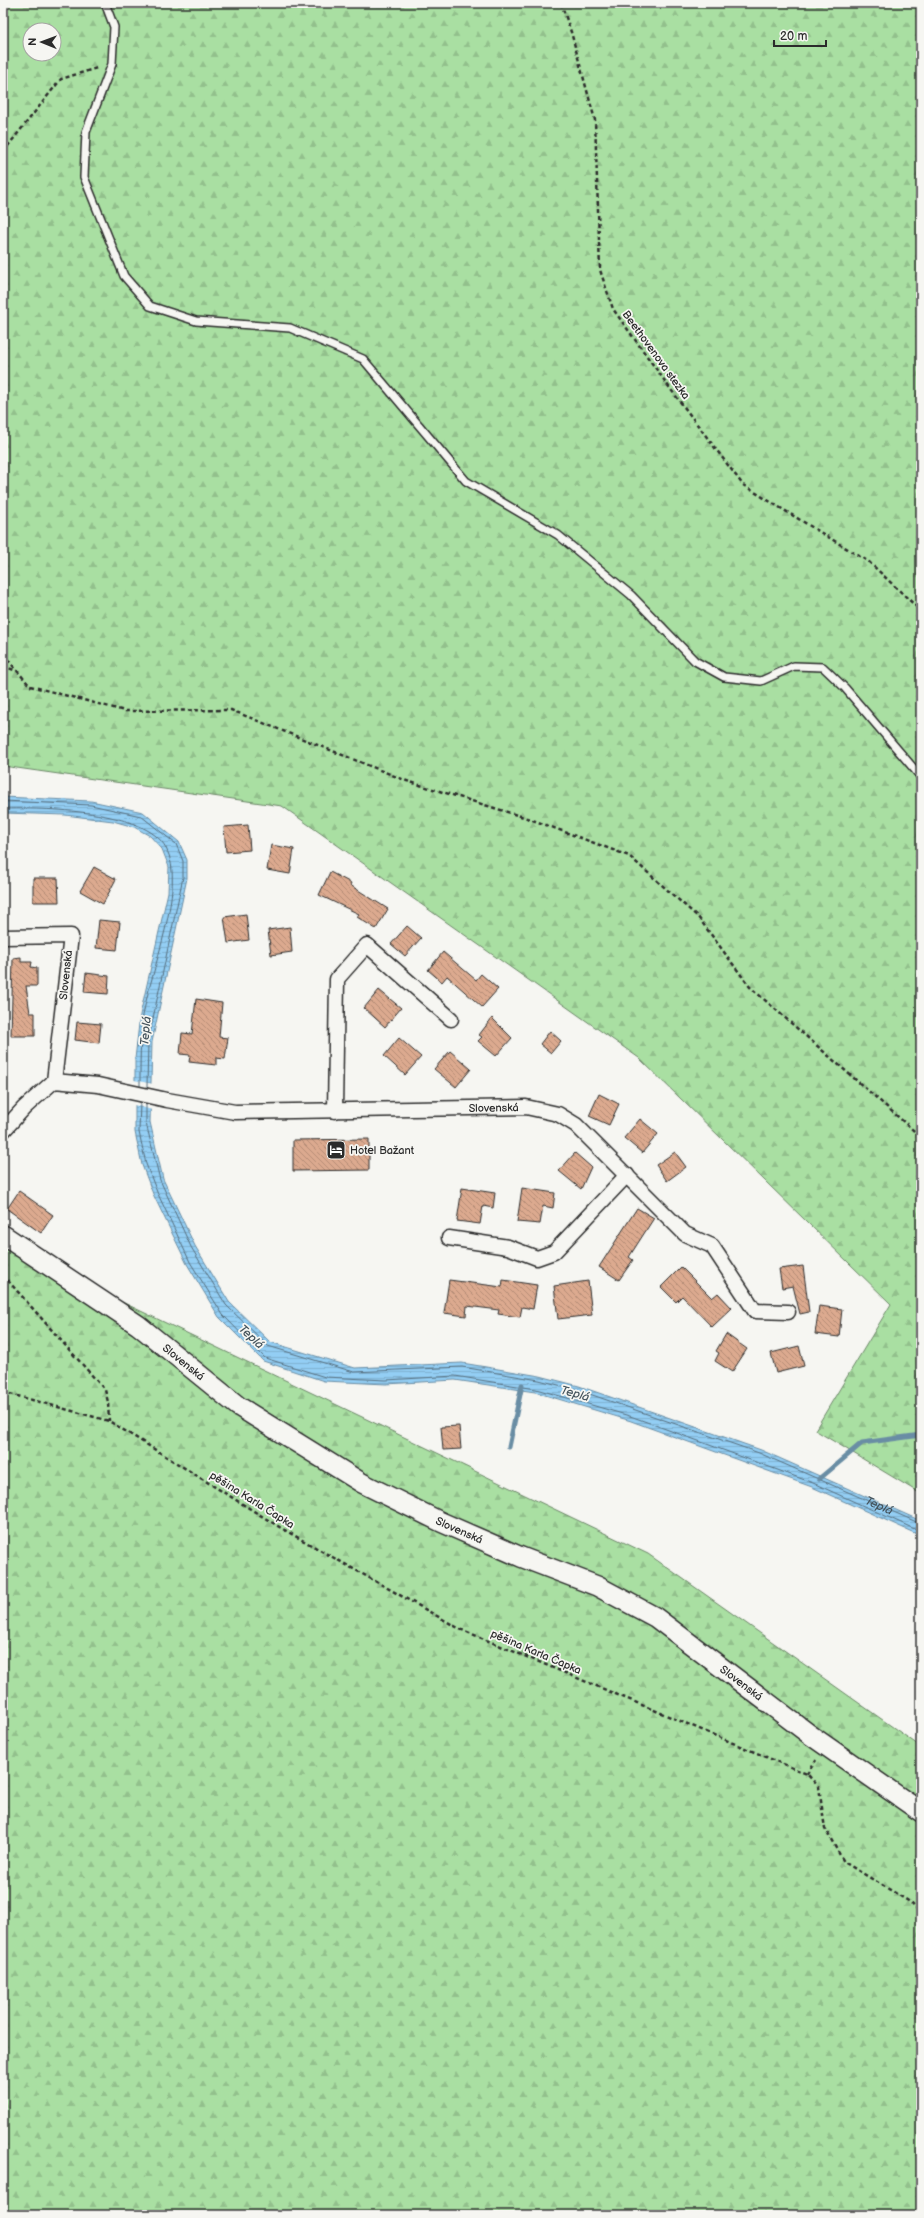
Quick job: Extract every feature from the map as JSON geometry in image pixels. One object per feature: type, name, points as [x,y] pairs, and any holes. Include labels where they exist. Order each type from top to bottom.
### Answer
[{"type":"street","name":"Slovenská","points":[[3,936],[71,936],[54,1081],[98,1085],[167,1100],[236,1112],[532,1109],[558,1114],[576,1124],[685,1234],[712,1246],[755,1312],[788,1312]]},
{"type":"street","points":[[335,1111],[337,979],[366,945],[451,1019]]},
{"type":"street","points":[[3,1131],[24,1108],[54,1081]]},
{"type":"street","points":[[449,1238],[508,1247],[537,1258],[554,1252],[627,1175]]},
{"type":"street","name":"Slovenská","points":[[3,1235],[138,1325],[238,1406],[362,1483],[456,1529],[521,1557],[597,1586],[655,1617],[809,1734],[921,1812]]},
{"type":"lane","points":[[105,3],[114,27],[112,64],[86,132],[84,177],[124,276],[150,306],[196,321],[290,328],[363,359],[466,481],[558,535],[631,595],[695,661],[724,677],[761,682],[794,666],[823,667],[845,688],[921,777]]},
{"type":"path","name":"Beethovenova stezka","points":[[561,3],[571,32],[595,120],[600,270],[614,309],[672,391],[743,485],[869,562],[921,611]]},
{"type":"path","points":[[3,152],[61,79],[112,64]]},
{"type":"path","points":[[3,654],[30,686],[125,711],[231,710],[407,781],[530,819],[629,856],[698,917],[750,988],[921,1137]]},
{"type":"path","points":[[3,666],[18,671]]},
{"type":"path","points":[[3,1275],[105,1390],[109,1421]]},
{"type":"path","name":"pěšina Karla Čapka","points":[[3,1392],[109,1421],[281,1528],[460,1629],[807,1774],[819,1787],[825,1829],[844,1862],[910,1902],[921,1914]]},
{"type":"green space","points":[[3,3],[921,3],[921,1494],[815,1430],[891,1304],[639,1058],[282,806],[3,766]]},
{"type":"green space","points":[[3,1245],[648,1554],[921,1747],[921,2215],[3,2215]]},
{"type":"water","name":"Teplá","points":[[3,797],[91,801],[143,812],[179,842],[187,860],[187,878],[152,1042],[150,1122],[163,1179],[195,1246],[229,1302],[270,1342],[355,1368],[462,1363],[540,1376],[579,1386],[761,1450],[921,1521],[921,1536],[812,1487],[631,1421],[535,1392],[455,1380],[386,1384],[324,1381],[263,1361],[219,1317],[187,1264],[153,1194],[142,1165],[135,1132],[135,1059],[140,1015],[168,892],[169,867],[162,849],[150,836],[134,827],[113,821],[65,815],[3,813]]},
{"type":"pier","points":[[134,1080],[153,1084],[152,1110],[134,1105]]},
{"type":"building","points":[[248,825],[250,850],[226,852],[224,827]]},
{"type":"building","points":[[271,845],[294,849],[290,874],[267,870]]},
{"type":"building","points":[[94,867],[116,879],[103,904],[80,891]]},
{"type":"building","points":[[330,872],[351,883],[350,885],[388,909],[376,929],[357,917],[359,914],[319,895]]},
{"type":"building","points":[[33,878],[58,878],[59,902],[33,902]]},
{"type":"building","points":[[246,914],[249,940],[228,943],[224,917]]},
{"type":"building","points":[[99,920],[120,922],[117,950],[96,948]]},
{"type":"building","points":[[407,926],[421,938],[405,956],[391,944]]},
{"type":"building","points":[[290,927],[292,952],[271,955],[268,930]]},
{"type":"building","points":[[443,952],[476,980],[481,974],[498,989],[482,1007],[447,976],[442,982],[428,970]]},
{"type":"building","points":[[21,957],[21,962],[32,962],[31,967],[37,968],[37,986],[26,986],[30,1013],[35,1013],[35,1036],[11,1036],[13,958]]},
{"type":"building","points":[[86,973],[109,976],[108,994],[84,992]]},
{"type":"building","points":[[379,990],[401,1008],[385,1027],[364,1008]]},
{"type":"building","points":[[196,999],[222,1003],[219,1037],[228,1038],[225,1059],[216,1058],[216,1065],[189,1062],[190,1055],[180,1054],[182,1033],[192,1034]]},
{"type":"building","points":[[492,1018],[512,1038],[496,1056],[478,1041],[482,1037],[479,1035]]},
{"type":"building","points":[[77,1022],[101,1024],[99,1043],[75,1040]]},
{"type":"building","points":[[550,1031],[561,1041],[551,1053],[540,1044]]},
{"type":"building","points":[[399,1038],[421,1057],[405,1075],[384,1056]]},
{"type":"building","points":[[450,1051],[471,1069],[456,1087],[434,1069]]},
{"type":"building","points":[[599,1094],[619,1104],[609,1125],[589,1116]]},
{"type":"building","points":[[640,1119],[658,1134],[642,1153],[624,1138]]},
{"type":"building","points":[[369,1139],[369,1170],[293,1171],[293,1140]]},
{"type":"building","points":[[675,1152],[686,1167],[667,1181],[656,1165]]},
{"type":"building","points":[[575,1153],[591,1167],[581,1189],[559,1171]]},
{"type":"building","points":[[462,1188],[495,1193],[493,1208],[483,1206],[480,1224],[457,1221]]},
{"type":"building","points":[[522,1188],[555,1193],[553,1208],[543,1206],[540,1224],[517,1222]]},
{"type":"building","points":[[19,1191],[53,1215],[41,1233],[7,1209]]},
{"type":"building","points":[[637,1208],[654,1218],[629,1257],[633,1260],[619,1280],[599,1267]]},
{"type":"building","points":[[803,1266],[809,1312],[800,1314],[793,1286],[782,1288],[779,1269]]},
{"type":"building","points":[[681,1267],[712,1298],[718,1293],[732,1308],[712,1327],[682,1296],[676,1302],[661,1287]]},
{"type":"building","points":[[449,1280],[502,1287],[503,1280],[537,1285],[533,1309],[522,1307],[520,1317],[498,1314],[499,1310],[467,1306],[466,1316],[444,1313]]},
{"type":"building","points":[[588,1281],[592,1315],[558,1319],[554,1286]]},
{"type":"building","points":[[819,1306],[842,1309],[839,1337],[815,1334]]},
{"type":"building","points":[[726,1334],[747,1349],[732,1372],[715,1361],[719,1353],[716,1351]]},
{"type":"building","points":[[799,1346],[804,1366],[776,1373],[771,1353]]},
{"type":"building","points":[[459,1426],[461,1449],[443,1450],[441,1427]]},
{"type":"waterway","points":[[509,1447],[522,1385]]},
{"type":"waterway","points":[[819,1479],[862,1443],[921,1435]]},
{"type":"place","name":"Hotel Bažant","points":[[336,1150]]}]
